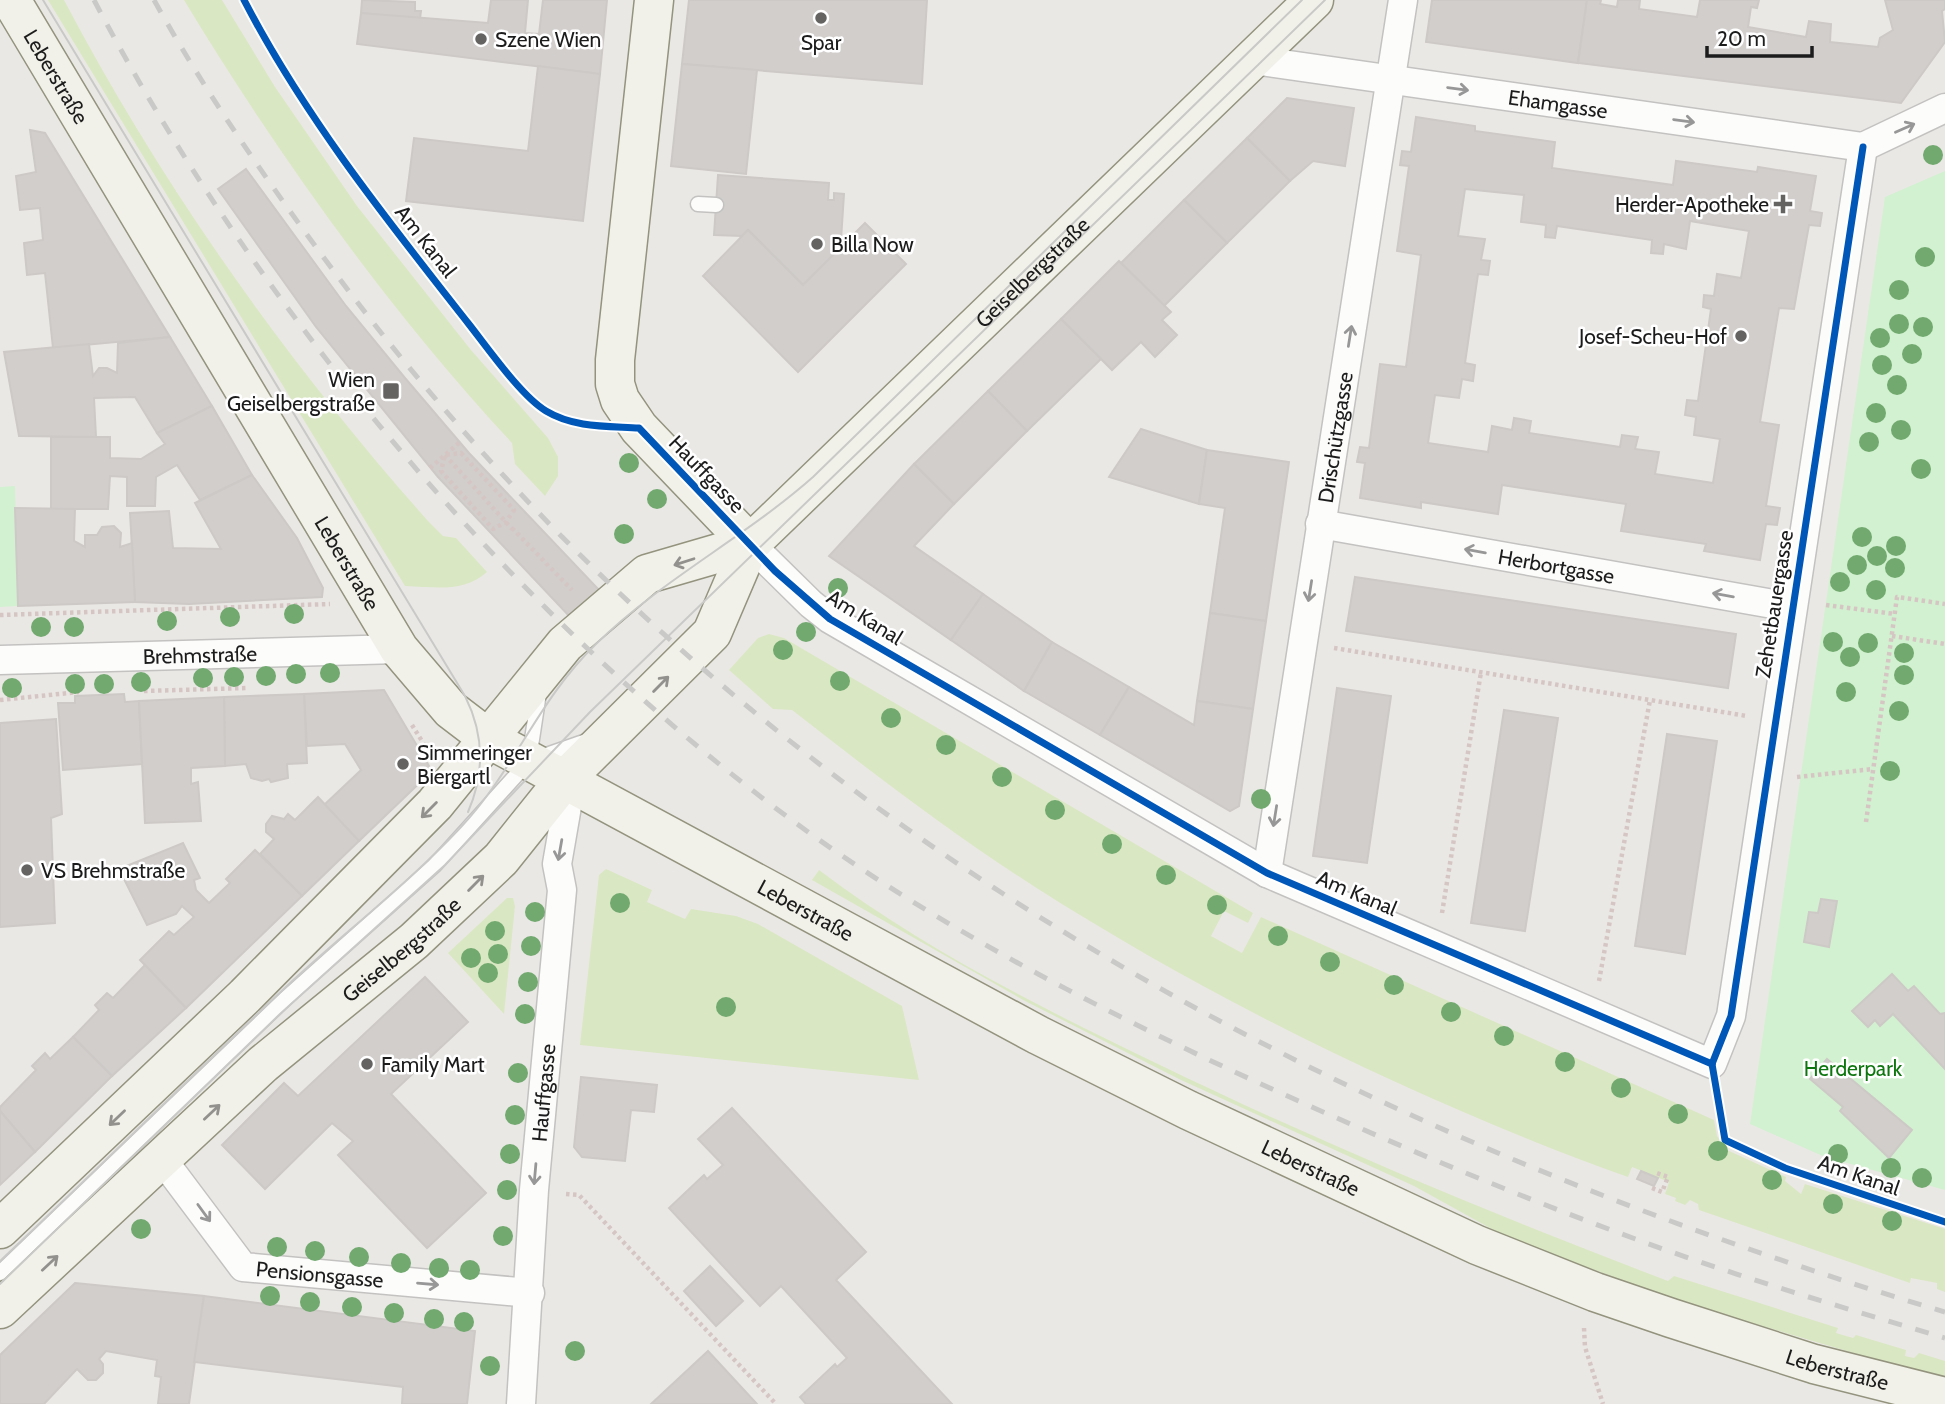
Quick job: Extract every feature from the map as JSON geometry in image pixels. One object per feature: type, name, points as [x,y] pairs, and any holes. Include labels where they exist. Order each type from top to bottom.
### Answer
[{"type":"main road","name":"Leberstraße","points":[[11,0],[399,649],[451,710],[489,739],[1075,1054],[1477,1245],[1595,1292],[1814,1364],[1945,1397]]},
{"type":"main road","name":"Hauffgasse","points":[[654,0],[617,323],[615,384],[625,410],[639,428],[750,544]]},
{"type":"main road","name":"Geiselbergstraße","points":[[0,1309],[311,1022],[458,902],[500,859],[612,732],[712,633],[750,544],[1314,0]]},
{"type":"main road","name":"Geiselbergstraße","points":[[0,1229],[254,985],[435,804],[565,643],[647,574],[750,544]]},
{"type":"street","name":"Drischützgasse","points":[[1267,873],[1404,0]]},
{"type":"street","name":"Ehamgasse","points":[[1253,60],[1863,147]]},
{"type":"street","points":[[1863,147],[1945,108]]},
{"type":"street","name":"Zehetbauergasse","points":[[1712,1064],[1731,1016],[1790,607],[1863,147]]},
{"type":"street","name":"Herbortgasse","points":[[1320,524],[1790,607]]},
{"type":"street","name":"Am Kanal","points":[[750,544],[830,619],[1267,873],[1712,1064]]},
{"type":"street","name":"Brehmstraße","points":[[0,660],[399,649]]},
{"type":"street","name":"Hauffgasse","points":[[521,1404],[530,1293],[534,1190],[562,890],[557,864],[568,781]]},
{"type":"street","name":"Pensionsgasse","points":[[162,1159],[243,1267],[530,1293]]},
{"type":"lane","points":[[698,204],[716,205]]},
{"type":"lane","points":[[529,761],[542,673]]},
{"type":"lane","points":[[0,1273],[214,1067],[434,866],[529,761],[612,732]]},
{"type":"lane","points":[[214,1067],[254,985]]},
{"type":"path","points":[[430,468],[460,442]]},
{"type":"path","points":[[461,453],[513,510],[506,522],[493,529],[441,471],[445,455],[461,453]]},
{"type":"path","points":[[445,455],[512,529]]},
{"type":"path","points":[[506,522],[572,590]]},
{"type":"path","points":[[0,615],[330,605],[335,595]]},
{"type":"path","points":[[1866,822],[1897,597],[1945,604]]},
{"type":"path","points":[[1826,605],[1895,614]]},
{"type":"path","points":[[1892,636],[1945,644]]},
{"type":"path","points":[[1303,643],[1774,720]]},
{"type":"path","points":[[1437,946],[1481,672]]},
{"type":"path","points":[[138,690],[162,693],[260,688]]},
{"type":"path","points":[[0,700],[83,691]]},
{"type":"path","points":[[1593,1013],[1650,700]]},
{"type":"path","points":[[405,714],[432,758]]},
{"type":"path","points":[[1765,781],[1873,769]]},
{"type":"path","points":[[1652,1188],[1662,1192],[1668,1177],[1654,1172]]},
{"type":"path","points":[[534,1190],[579,1195],[776,1404]]},
{"type":"path","points":[[1595,1292],[1583,1332],[1603,1404]]},
{"type":"green space","points":[[48,0],[64,0],[102,70],[186,206],[277,336],[376,461],[428,521],[443,536],[456,538],[487,572],[478,579],[449,587],[405,586]]},
{"type":"green space","points":[[184,0],[222,0],[275,87],[357,206],[471,350],[548,438],[558,457],[558,476],[545,496],[515,464],[512,443],[421,339],[337,230],[220,59]]},
{"type":"green space","name":"Herderpark","points":[[1945,171],[1945,1190],[1825,1157],[1750,1124],[1885,197]]},
{"type":"green space","points":[[15,486],[18,606],[0,607],[0,487]]},
{"type":"green space","points":[[769,634],[784,638],[1253,913],[1248,923],[1224,911],[1211,936],[1242,953],[1261,917],[1714,1120],[1717,1136],[1727,1150],[1786,1177],[1785,1181],[1801,1194],[1805,1184],[1945,1229],[1945,1292],[1937,1289],[1937,1283],[1911,1278],[1910,1283],[1699,1210],[1698,1204],[1690,1200],[1685,1205],[1675,1201],[1676,1198],[1665,1194],[1669,1182],[1632,1167],[1628,1177],[1476,1117],[1324,1048],[1175,971],[1035,887],[973,845],[792,710],[773,709],[729,670],[758,638]]},
{"type":"green space","points":[[606,869],[652,890],[647,902],[685,919],[691,909],[736,916],[758,924],[902,1006],[919,1080],[580,1045],[599,875]]},
{"type":"green space","points":[[819,870],[899,925],[1026,999],[1284,1123],[1475,1205],[1668,1281],[1674,1276],[1838,1328],[1836,1333],[1853,1338],[1856,1335],[1906,1350],[1905,1356],[1914,1358],[1919,1353],[1945,1361],[1945,1380],[1684,1303],[1508,1238],[1414,1186],[1181,1080],[1025,1001],[812,880]]},
{"type":"green space","points":[[507,898],[513,898],[515,906],[504,1014],[448,953]]},
{"type":"building","points":[[362,0],[415,2],[415,11],[421,11],[420,19],[361,13]]},
{"type":"building","name":"Szene Wien","points":[[491,0],[528,0],[525,33],[539,34],[543,0],[607,0],[600,74],[357,44],[361,13],[488,23]]},
{"type":"building","points":[[689,0],[927,0],[922,84],[682,64]]},
{"type":"building","points":[[1432,0],[1587,0],[1578,63],[1426,42]]},
{"type":"building","points":[[1587,0],[1601,0],[1600,4],[1617,7],[1618,0],[1640,0],[1639,9],[1697,17],[1700,0],[1759,0],[1757,8],[1751,7],[1748,27],[1806,37],[1809,21],[1831,24],[1830,42],[1878,47],[1880,38],[1893,30],[1885,0],[1945,0],[1945,9],[1942,11],[1945,42],[1901,103],[1578,63]]},
{"type":"building","points":[[682,64],[757,70],[746,174],[671,166]]},
{"type":"building","points":[[538,66],[600,74],[583,221],[406,201],[414,138],[528,151]]},
{"type":"building","points":[[1287,98],[1354,108],[1345,166],[1313,161],[1290,181],[1247,138]]},
{"type":"building","name":"Josef-Scheu-Hof","points":[[1416,117],[1475,126],[1475,131],[1555,142],[1552,168],[1673,185],[1676,161],[1757,172],[1758,167],[1816,176],[1810,211],[1822,213],[1820,226],[1809,225],[1794,309],[1779,308],[1760,422],[1779,425],[1766,506],[1780,508],[1777,525],[1766,524],[1760,560],[1704,551],[1706,544],[1621,531],[1626,504],[1502,485],[1498,514],[1421,502],[1421,508],[1360,498],[1365,463],[1357,462],[1360,447],[1369,448],[1380,364],[1406,367],[1421,255],[1397,251],[1409,166],[1400,165],[1402,151],[1411,152]],"holes":[[[1465,189],[1524,195],[1521,222],[1546,225],[1545,237],[1555,238],[1557,226],[1652,240],[1651,253],[1663,254],[1664,244],[1686,249],[1690,221],[1749,231],[1741,278],[1717,274],[1714,296],[1704,295],[1703,307],[1711,309],[1698,401],[1687,400],[1685,415],[1696,417],[1694,435],[1720,439],[1713,483],[1655,474],[1659,452],[1635,449],[1638,437],[1622,435],[1620,447],[1529,433],[1531,421],[1514,418],[1512,430],[1492,426],[1488,452],[1428,443],[1435,395],[1459,398],[1462,379],[1473,381],[1475,365],[1465,363],[1478,274],[1488,275],[1490,261],[1481,260],[1485,239],[1458,236]]]},
{"type":"building","points":[[30,130],[45,133],[170,337],[53,348],[45,273],[27,275],[24,243],[43,240],[40,208],[20,210],[16,176],[36,172]]},
{"type":"building","points":[[1247,138],[1290,181],[1227,243],[1184,200]]},
{"type":"building","points":[[246,169],[346,306],[405,378],[469,453],[600,591],[572,619],[438,477],[316,327],[218,189]]},
{"type":"building","points":[[718,175],[829,183],[828,200],[834,200],[834,193],[844,194],[841,240],[848,241],[803,285],[748,230],[742,236],[714,235]]},
{"type":"building","points":[[1184,200],[1227,243],[1164,306],[1121,263]]},
{"type":"building","points":[[865,223],[906,264],[798,372],[703,276],[748,230],[803,285]]},
{"type":"building","points":[[1119,261],[1171,312],[1162,320],[1177,335],[1155,357],[1141,342],[1112,370],[1061,319]]},
{"type":"building","points":[[1061,319],[1101,359],[1027,431],[988,391]]},
{"type":"building","points":[[170,337],[212,406],[157,433],[135,397],[94,398],[96,437],[19,436],[4,352],[89,344],[93,376],[99,368],[107,368],[117,373],[118,343]]},
{"type":"building","points":[[988,391],[1027,431],[954,504],[914,464]]},
{"type":"building","points":[[212,406],[252,475],[200,500],[177,465],[156,477],[155,506],[127,506],[127,477],[110,476],[108,509],[51,509],[51,437],[110,437],[110,458],[141,459],[165,444],[157,433]]},
{"type":"building","points":[[1141,429],[1207,450],[1199,504],[1109,477]]},
{"type":"building","points":[[1207,450],[1289,462],[1266,621],[1210,613],[1225,508],[1199,504]]},
{"type":"building","points":[[914,464],[954,504],[914,546],[983,594],[951,640],[829,556]]},
{"type":"building","points":[[252,475],[297,538],[323,588],[322,597],[189,604],[135,602],[130,513],[169,511],[173,548],[221,549],[195,503]]},
{"type":"building","points":[[15,508],[75,509],[74,541],[85,547],[85,535],[97,535],[102,527],[114,526],[121,533],[120,547],[132,543],[135,602],[18,606]]},
{"type":"building","points":[[1355,577],[1736,634],[1728,688],[1346,631]]},
{"type":"building","points":[[983,594],[1052,642],[1024,691],[951,640]]},
{"type":"building","points":[[1210,613],[1266,621],[1253,709],[1197,701]]},
{"type":"building","points":[[1052,642],[1129,687],[1100,735],[1024,691]]},
{"type":"building","points":[[1129,687],[1194,725],[1197,701],[1253,709],[1239,806],[1230,811],[1100,735]]},
{"type":"building","points":[[1337,688],[1391,696],[1367,863],[1313,856]]},
{"type":"building","points":[[384,690],[432,771],[359,841],[324,805],[361,770],[345,744],[307,746],[304,694]]},
{"type":"building","points":[[124,694],[125,702],[139,701],[142,764],[63,770],[58,703],[75,703],[75,696]]},
{"type":"building","points":[[304,694],[307,763],[287,764],[288,778],[271,782],[269,779],[262,781],[251,778],[246,764],[225,766],[224,697]]},
{"type":"building","points":[[224,697],[225,766],[191,768],[191,784],[198,782],[201,821],[145,823],[139,701]]},
{"type":"building","points":[[1504,710],[1558,718],[1525,931],[1471,923]]},
{"type":"building","name":"VS Brehmstraße","points":[[56,719],[62,814],[51,818],[55,923],[0,927],[0,723]]},
{"type":"building","points":[[1667,734],[1717,741],[1685,954],[1635,946]]},
{"type":"building","points":[[318,797],[359,841],[302,896],[260,854],[274,839],[266,832],[266,824],[272,816],[284,819],[288,814],[295,820]]},
{"type":"building","points":[[183,843],[200,878],[194,880],[196,890],[209,903],[230,883],[226,879],[255,850],[302,896],[186,1008],[140,960],[169,931],[174,935],[194,917],[182,906],[176,914],[147,925],[119,869]]},
{"type":"building","points":[[1821,899],[1837,901],[1829,947],[1804,942],[1809,912],[1818,913]]},
{"type":"building","points":[[145,965],[186,1008],[112,1076],[73,1037],[99,1010],[95,1005],[107,993],[113,998]]},
{"type":"building","points":[[1892,974],[1908,991],[1914,986],[1940,1014],[1945,1013],[1945,1069],[1893,1014],[1880,1026],[1875,1020],[1868,1027],[1852,1011]]},
{"type":"building","points":[[425,977],[468,1022],[391,1094],[486,1193],[427,1248],[338,1155],[353,1141],[332,1123],[265,1189],[222,1145],[284,1083],[298,1096]]},
{"type":"building","points":[[73,1037],[112,1076],[35,1152],[0,1111],[0,1107],[36,1070],[32,1066],[45,1053],[50,1059]]},
{"type":"building","points":[[1827,1059],[1912,1130],[1889,1158],[1840,1111],[1843,1107],[1810,1079]]},
{"type":"building","points":[[581,1077],[657,1085],[654,1112],[631,1110],[625,1161],[582,1157],[574,1147]]},
{"type":"building","points":[[732,1108],[866,1252],[836,1280],[952,1404],[806,1404],[800,1397],[835,1364],[837,1367],[847,1358],[781,1286],[760,1306],[669,1208],[704,1175],[707,1179],[723,1165],[698,1139]]},
{"type":"building","points":[[0,1111],[35,1152],[0,1185]]},
{"type":"building","points":[[1641,1171],[1658,1178],[1654,1186],[1637,1179]]},
{"type":"building","points":[[710,1266],[743,1301],[716,1326],[684,1291]]},
{"type":"building","points":[[75,1283],[204,1296],[189,1404],[158,1404],[161,1377],[155,1376],[157,1360],[106,1351],[99,1359],[103,1364],[103,1373],[96,1380],[88,1380],[77,1369],[44,1404],[0,1404],[0,1355]]},
{"type":"building","points":[[204,1296],[475,1331],[467,1404],[402,1404],[403,1387],[194,1362]]},
{"type":"building","points":[[708,1351],[757,1404],[651,1404]]},
{"type":"tram line","points":[[43,0],[465,696],[476,725],[480,754],[477,783],[468,812]]},
{"type":"tram line","points":[[0,1261],[288,985],[441,848],[480,805],[558,688],[596,644],[648,599],[759,520],[813,477],[1302,0]]},
{"type":"tram line","points":[[0,1284],[280,1014],[445,865],[590,712],[1325,0]]},
{"type":"railway","points":[[94,0],[160,116],[234,232],[315,345],[403,454],[497,558],[596,656],[698,747],[804,829],[907,898],[1069,991],[1289,1097],[1555,1209],[1663,1249],[1945,1338]]},
{"type":"railway","points":[[154,0],[214,99],[301,227],[484,454],[658,629],[845,784],[1044,920],[1255,1040],[1476,1144],[1706,1234],[1945,1312]]},
{"type":"cycle path","points":[[244,0],[293,85],[348,166],[515,383],[536,404],[568,421],[639,428],[775,571],[830,619],[1267,873],[1712,1064]]},
{"type":"cycle path","points":[[1712,1064],[1731,1016],[1863,147]]},
{"type":"cycle path","points":[[1712,1064],[1725,1140],[1785,1168],[1945,1222]]},
{"type":"place","name":"Spar","points":[[821,18]]},
{"type":"place","name":"Szene Wien","points":[[481,39]]},
{"type":"place","name":"Herder-Apotheke","points":[[1783,204]]},
{"type":"place","name":"Billa Now","points":[[817,244]]},
{"type":"place","name":"Josef-Scheu-Hof","points":[[1741,336]]},
{"type":"place","name":"Wien Geiselbergstraße","points":[[391,391]]},
{"type":"place","name":"Simmeringer Biergartl","points":[[403,764]]},
{"type":"place","name":"VS Brehmstraße","points":[[27,870]]},
{"type":"place","name":"Family Mart","points":[[367,1064]]}]
